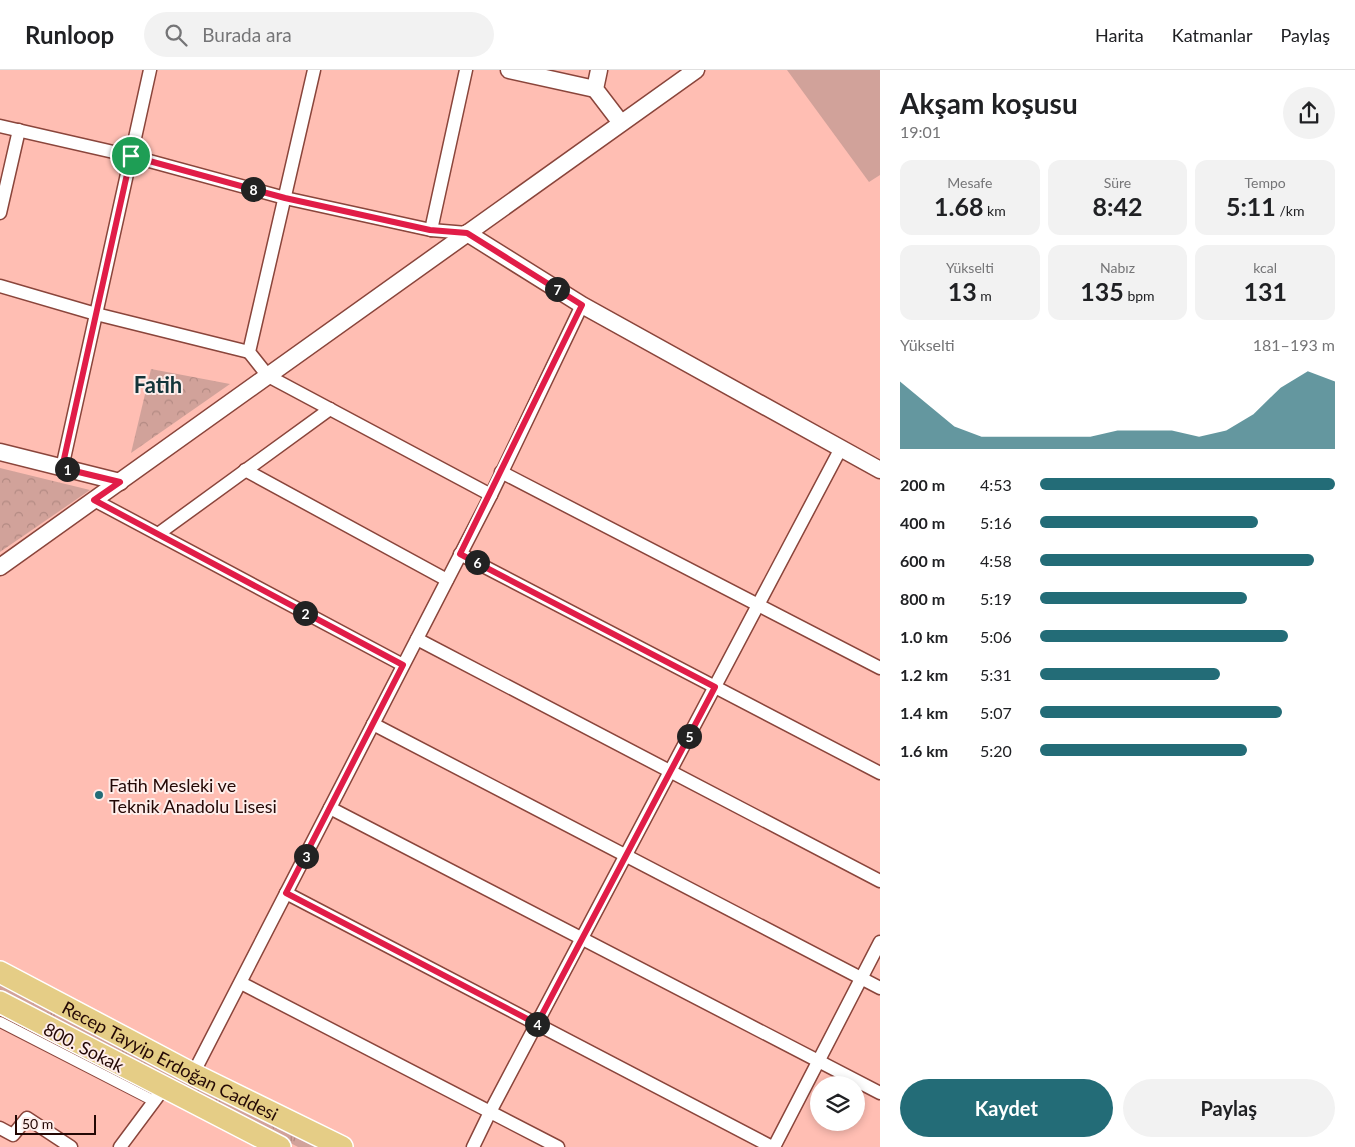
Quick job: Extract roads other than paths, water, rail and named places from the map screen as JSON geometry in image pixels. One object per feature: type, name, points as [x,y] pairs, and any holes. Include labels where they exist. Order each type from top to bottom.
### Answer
[{"type":"main road","name":"Recep Tayyip Erdoğan Caddesi","points":[[0,972],[194,1074],[342,1147]]},
{"type":"main road","name":"Recep Tayyip Erdoğan Caddesi","points":[[0,1002],[159,1094],[280,1147]]},
{"type":"street","points":[[62,468],[150,70]]},
{"type":"street","points":[[249,352],[314,70]]},
{"type":"street","points":[[430,230],[466,70]]},
{"type":"street","points":[[509,70],[595,89],[621,123]]},
{"type":"street","points":[[595,89],[599,70]]},
{"type":"street","points":[[0,567],[696,70]]},
{"type":"street","points":[[0,126],[131,156],[285,198],[430,230],[467,233],[582,305],[880,470]]},
{"type":"street","points":[[0,213],[20,130]]},
{"type":"street","points":[[0,286],[96,314],[249,352],[268,376],[490,495]]},
{"type":"street","points":[[194,1074],[490,495],[582,305]]},
{"type":"street","points":[[158,534],[330,409]]},
{"type":"street","points":[[473,1147],[841,448]]},
{"type":"street","points":[[0,452],[120,482]]},
{"type":"street","points":[[245,470],[447,580]]},
{"type":"street","points":[[501,472],[880,668]]},
{"type":"street","points":[[94,500],[403,665]]},
{"type":"street","points":[[460,554],[880,773]]},
{"type":"street","points":[[417,639],[880,881]]},
{"type":"street","points":[[373,724],[880,988]]},
{"type":"street","points":[[330,808],[880,1093]]},
{"type":"street","points":[[286,893],[773,1147],[880,942]]},
{"type":"street","points":[[240,983],[558,1147]]},
{"type":"street","name":"800. Sokak","points":[[0,1022],[159,1094]]},
{"type":"street","points":[[120,1147],[159,1094]]},
{"type":"street","points":[[0,1128],[12,1135],[27,1118],[71,1147]]},
{"type":"place","name":"Fatih Mesleki ve Teknik Anadolu Lisesi","points":[[99,795]]},
{"type":"district","name":"Fatih","points":[[158,384]]}]
